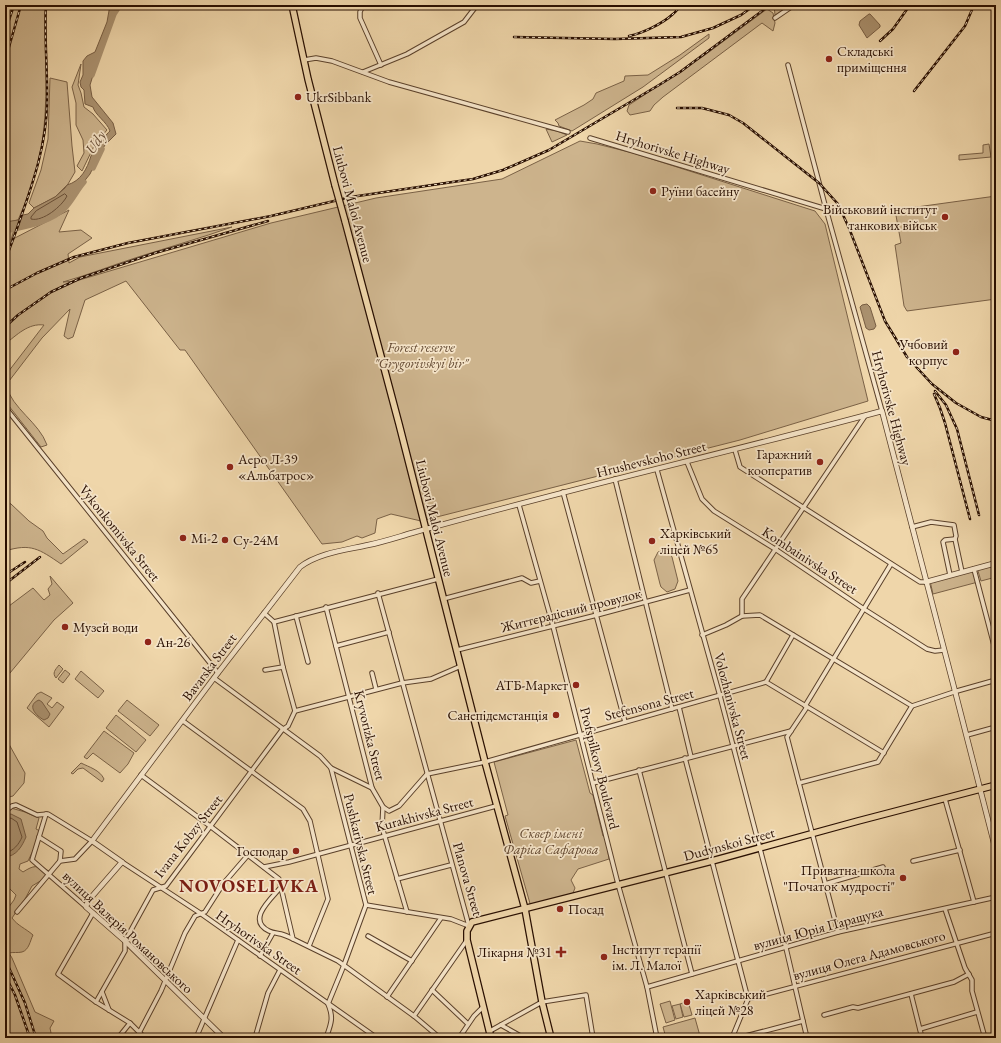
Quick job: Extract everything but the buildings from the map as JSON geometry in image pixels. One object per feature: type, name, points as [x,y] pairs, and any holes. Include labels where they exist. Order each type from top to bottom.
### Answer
[{"type":"main road","name":"Liubovi Maloi Avenue","points":[[292,5],[335,185],[426,529],[496,806],[525,909],[542,1002],[551,1038]]},
{"type":"main road","name":"Dudynskoi Street","points":[[469,926],[476,920],[525,909],[712,861],[996,785]]},
{"type":"main road","name":"Planova Street","points":[[469,926],[467,931],[467,940],[491,1038]]},
{"type":"street","points":[[363,5],[360,12],[360,18],[381,65]]},
{"type":"street","points":[[363,72],[407,54],[464,22],[477,5]]},
{"type":"street","points":[[775,18],[794,5]]},
{"type":"street","points":[[304,60],[316,58],[332,61],[389,82],[568,132]]},
{"type":"street","points":[[788,65],[826,209]]},
{"type":"street","name":"Hryhorivske Highway","points":[[590,138],[826,209],[882,411],[956,691],[996,852]]},
{"type":"street","name":"Vykonkomivska Street","points":[[5,407],[218,673]]},
{"type":"street","name":"Hrushevskoho Street","points":[[426,529],[563,492],[657,470],[882,411]]},
{"type":"street","points":[[742,616],[742,599],[865,416]]},
{"type":"street","points":[[735,450],[740,467],[920,582],[926,582],[996,563]]},
{"type":"street","name":"Kombainivska Street","points":[[687,462],[702,499],[714,511],[775,549],[864,609],[927,649],[935,651],[944,650]]},
{"type":"street","name":"Volozhanivska Street","points":[[657,470],[720,696],[732,747],[786,948],[807,1038]]},
{"type":"street","points":[[615,479],[672,709]]},
{"type":"street","points":[[563,492],[598,615],[625,722]]},
{"type":"street","name":"Profspilkovy Boulevard","points":[[519,505],[553,626],[618,884],[647,987],[657,1038]]},
{"type":"street","points":[[912,527],[931,522],[953,524],[955,526],[955,539],[962,572]]},
{"type":"street","name":"Bavarska Street","points":[[60,861],[75,859],[92,841],[214,678],[300,567],[313,559],[426,529]]},
{"type":"street","points":[[950,575],[943,542],[945,540],[955,539]]},
{"type":"street","points":[[838,932],[787,737],[891,564]]},
{"type":"street","points":[[974,568],[996,654]]},
{"type":"street","points":[[274,622],[438,578]]},
{"type":"street","points":[[443,599],[522,578],[531,583],[540,581]]},
{"type":"street","name":"Життєрадісний провулок","points":[[457,650],[598,615],[690,590]]},
{"type":"street","name":"Planova Street","points":[[378,593],[451,865],[469,926]]},
{"type":"street","name":"Kryvorizka Street","points":[[326,608],[372,788],[384,807]]},
{"type":"street","points":[[264,613],[274,622],[283,667],[295,711],[402,682],[431,679],[461,666]]},
{"type":"street","points":[[702,635],[726,625],[742,616],[760,615],[912,706]]},
{"type":"street","points":[[296,616],[308,662]]},
{"type":"street","points":[[336,646],[389,632]]},
{"type":"street","points":[[793,635],[766,682],[884,753]]},
{"type":"street","points":[[265,670],[283,667]]},
{"type":"street","points":[[372,674],[376,689]]},
{"type":"street","points":[[214,678],[320,756],[331,768],[372,788]]},
{"type":"street","points":[[799,783],[878,762],[912,706],[956,691],[996,680]]},
{"type":"street","name":"Stefensona Street","points":[[427,774],[485,762],[766,682]]},
{"type":"street","points":[[679,707],[691,757]]},
{"type":"street","name":"Ivana Kobzy Street","points":[[96,1002],[125,951],[125,940],[153,890],[166,886],[290,722],[295,711]]},
{"type":"street","points":[[183,721],[303,809],[307,814],[310,821],[328,899],[309,946]]},
{"type":"street","points":[[967,735],[996,727]]},
{"type":"street","points":[[593,783],[791,731]]},
{"type":"street","points":[[685,758],[748,999],[732,1038]]},
{"type":"street","name":"Pushkarivska Street","points":[[328,1004],[366,905],[331,768]]},
{"type":"street","points":[[639,770],[692,974]]},
{"type":"street","points":[[384,807],[389,811],[399,806],[427,774]]},
{"type":"street","points":[[141,775],[278,879],[293,939]]},
{"type":"street","points":[[945,799],[974,902]]},
{"type":"street","name":"Hryhorivska Street","points":[[5,815],[8,809],[16,805],[37,815],[48,814],[92,841],[160,888],[200,913],[371,1036],[377,1038]]},
{"type":"street","name":"Kurakhivska Street","points":[[264,867],[350,846],[496,806]]},
{"type":"street","points":[[384,807],[382,827],[407,912]]},
{"type":"street","name":"вулиця Валерія Романовського","points":[[46,814],[32,860],[125,940],[224,1038]]},
{"type":"street","name":"вулиця Валерія Романовського","points":[[39,837],[61,851],[60,861]]},
{"type":"street","points":[[913,861],[960,850]]},
{"type":"street","points":[[139,1033],[166,980],[185,933],[195,916],[205,912],[223,884],[248,855]]},
{"type":"street","points":[[17,912],[60,861]]},
{"type":"street","points":[[86,907],[88,901],[122,862]]},
{"type":"street","points":[[398,878],[451,865]]},
{"type":"street","points":[[826,884],[883,867]]},
{"type":"street","points":[[281,887],[261,911],[259,916],[261,925],[268,931],[281,934],[309,946],[344,965],[414,1016],[440,1038]]},
{"type":"street","name":"вулиця Юрія Паращука","points":[[647,987],[838,932],[996,897]]},
{"type":"street","points":[[366,905],[451,919],[469,926]]},
{"type":"street","points":[[945,909],[965,968],[972,980],[972,991],[985,1038]]},
{"type":"street","points":[[92,913],[58,974],[96,1002],[130,1023],[145,1038]]},
{"type":"street","points":[[387,997],[441,918]]},
{"type":"street","points":[[260,956],[273,933]]},
{"type":"street","name":"вулиця Олега Адамовського","points":[[748,999],[957,942],[996,933]]},
{"type":"street","points":[[368,936],[412,961]]},
{"type":"street","points":[[196,1038],[238,940]]},
{"type":"street","points":[[414,1016],[467,940]]},
{"type":"street","points":[[255,1038],[268,993],[280,970]]},
{"type":"street","points":[[824,1015],[853,1007],[858,1008],[954,982],[969,974]]},
{"type":"street","points":[[432,990],[468,1024]]},
{"type":"street","points":[[102,992],[110,1010]]},
{"type":"street","points":[[911,994],[922,1038]]},
{"type":"street","points":[[490,1031],[542,1002],[586,995],[593,1038]]},
{"type":"street","points":[[326,1038],[331,1023],[332,1013],[328,1004]]},
{"type":"street","points":[[458,1038],[483,1006]]},
{"type":"street","points":[[920,1029],[977,1012]]},
{"type":"street","points":[[738,1038],[803,1021]]},
{"type":"street","points":[[118,1038],[130,1023]]},
{"type":"street","points":[[501,1025],[524,1038]]},
{"type":"green space","points":[[6,5],[13,5],[11,11],[20,5],[45,5],[46,81],[43,139],[35,175],[18,220],[5,223]]},
{"type":"green space","points":[[774,5],[791,5],[775,15]]},
{"type":"green space","points":[[767,9],[773,13],[775,23],[773,31],[762,23],[663,97],[650,111],[630,115],[627,111],[629,105],[705,55]]},
{"type":"green space","points":[[709,34],[709,38],[643,87],[572,131],[559,126],[555,120],[584,105],[593,99],[596,93],[624,81],[625,76],[648,75],[680,55]]},
{"type":"green space","points":[[81,64],[78,85],[84,107],[93,114],[107,130],[95,144],[82,171],[77,166],[84,153],[83,140],[76,125],[76,103],[72,87]]},
{"type":"green space","points":[[50,78],[67,82],[75,172],[68,184],[55,197],[34,208],[29,203],[41,170],[48,139]]},
{"type":"green space","points":[[546,129],[557,131],[567,135],[552,142]]},
{"type":"green space","name":"Forest reserve \"Grygorivskyi bir\"","points":[[580,141],[633,153],[815,211],[825,224],[868,401],[740,440],[421,521],[391,514],[377,519],[375,533],[362,538],[357,536],[342,542],[322,544],[185,350],[180,350],[126,281],[85,300],[73,337],[68,339],[64,336],[70,309],[42,338],[6,385],[9,394],[38,429],[47,445],[41,447],[5,401],[5,376],[44,325],[28,328],[5,344],[5,233],[14,230],[11,240],[69,210],[59,232],[81,230],[92,238],[68,254],[69,263],[80,257],[232,227],[63,282],[76,281],[271,223],[376,198],[502,179]]},
{"type":"green space","points":[[989,144],[991,157],[959,160],[959,155],[983,153],[983,145]]},
{"type":"green space","points":[[996,196],[996,299],[907,311],[904,306],[895,245],[901,243],[895,210]]},
{"type":"green space","points":[[5,501],[11,504],[29,521],[43,531],[47,538],[63,554],[84,539],[88,542],[61,564],[34,549],[22,548],[5,551]]},
{"type":"green space","points":[[664,550],[672,557],[678,581],[675,589],[667,592],[661,587],[654,560],[658,552]]},
{"type":"green space","points":[[996,563],[996,577],[981,581],[978,571],[979,567]]},
{"type":"green space","points":[[974,569],[978,582],[933,594],[930,581]]},
{"type":"green space","points":[[50,576],[73,603],[54,620],[5,679],[5,609],[33,588],[44,600],[50,595],[48,589],[52,584]]},
{"type":"green space","points":[[59,665],[63,669],[56,678],[54,673]]},
{"type":"green space","points":[[65,670],[70,674],[63,683],[58,679]]},
{"type":"green space","points":[[81,671],[104,691],[98,698],[75,679]]},
{"type":"green space","points":[[41,692],[52,698],[47,704],[52,708],[57,702],[64,707],[49,727],[27,708],[37,694]]},
{"type":"green space","points":[[127,700],[159,725],[150,736],[118,711]]},
{"type":"green space","points":[[116,715],[146,740],[136,752],[106,728]]},
{"type":"green space","points":[[104,731],[134,753],[128,764],[120,773],[93,753],[87,759],[84,757]]},
{"type":"green space","points":[[5,737],[25,773],[24,783],[13,796],[5,798]]},
{"type":"green space","name":"Сквер імені Фаріса Сафарова","points":[[576,740],[590,793],[593,795],[603,836],[607,845],[609,859],[578,869],[571,880],[575,888],[571,898],[531,907],[505,816],[508,815],[494,762]]},
{"type":"green space","points":[[81,763],[100,773],[104,779],[102,782],[83,768],[78,769],[73,774],[71,773]]},
{"type":"green space","points":[[11,808],[39,818],[36,829],[42,832],[28,861],[20,864],[19,869],[23,872],[30,868],[36,867],[49,871],[42,880],[32,886],[12,918],[33,935],[29,945],[22,952],[9,953],[35,1012],[54,1021],[50,1028],[52,1038],[5,1038],[5,954],[8,953],[5,952],[5,912],[16,895],[5,884],[5,818]]},
{"type":"green space","points":[[670,1001],[675,1020],[666,1023],[660,1004]]},
{"type":"green space","points":[[688,1001],[692,1015],[684,1017],[680,1004]]},
{"type":"green space","points":[[680,1004],[683,1017],[676,1019],[672,1006]]},
{"type":"green space","points":[[695,1018],[700,1036],[691,1038],[666,1038],[663,1027]]},
{"type":"water","points":[[110,5],[119,5],[108,26],[90,85],[92,97],[113,123],[116,134],[105,145],[90,174],[59,213],[39,224],[30,224],[5,232],[5,222],[18,220],[34,208],[55,197],[67,185],[76,181],[83,174],[92,154],[110,131],[93,107],[85,104],[84,90],[81,87],[80,82],[83,75],[83,61],[87,56],[95,52],[107,22]]},
{"type":"water","points":[[869,14],[880,25],[880,27],[867,38],[859,25],[860,21]]},
{"type":"water","points":[[867,304],[870,307],[876,326],[874,329],[869,330],[866,328],[860,307]]},
{"type":"water","points":[[39,700],[50,714],[48,718],[44,720],[35,713],[33,707],[35,702]]},
{"type":"water","points":[[11,814],[21,819],[26,837],[16,853],[5,857],[5,819],[7,815]]},
{"type":"waterway","name":"Udy","points":[[92,75],[114,14],[120,5]]},
{"type":"waterway","name":"Udy","points":[[93,168],[102,149]]},
{"type":"waterway","name":"Udy","points":[[5,231],[45,221],[59,213],[68,205],[84,182]]},
{"type":"railway","points":[[5,32],[14,5]]},
{"type":"railway","points":[[5,61],[21,5]]},
{"type":"railway","points":[[5,260],[30,189],[42,148],[47,105],[45,30],[46,5]]},
{"type":"railway","points":[[629,36],[658,25],[669,18],[682,5]]},
{"type":"railway","points":[[514,37],[615,39],[681,37],[713,28],[741,15],[755,5]]},
{"type":"railway","points":[[5,290],[37,273],[74,257],[128,243],[271,216],[351,197],[473,179],[503,170],[549,150],[659,85],[680,72],[770,5]]},
{"type":"railway","points":[[880,41],[893,29],[910,5]]},
{"type":"railway","points":[[914,91],[965,26],[974,5]]},
{"type":"railway","points":[[677,108],[702,108],[729,115],[743,123],[819,183],[838,204],[849,228],[885,321],[907,357],[932,384],[956,403],[981,417],[996,421]]},
{"type":"railway","points":[[5,327],[18,315],[51,292],[81,278],[155,253],[268,221]]},
{"type":"railway","points":[[935,391],[946,405],[957,429],[979,515]]},
{"type":"railway","points":[[934,394],[945,423],[970,519]]},
{"type":"railway","points":[[5,584],[40,557]]},
{"type":"railway","points":[[5,575],[25,562]]},
{"type":"railway","points":[[5,959],[25,1003],[36,1038]]},
{"type":"railway","points":[[5,975],[15,995],[30,1038]]},
{"type":"place","name":"Складські приміщення","points":[[829,59]]},
{"type":"place","name":"UkrSibbank","points":[[298,97]]},
{"type":"place","name":"Руїни басейну","points":[[653,191]]},
{"type":"place","name":"Військовий інститут танкових військ","points":[[945,217]]},
{"type":"place","name":"Учбовий корпус","points":[[956,352]]},
{"type":"place","name":"Гаражний кооператив","points":[[820,462]]},
{"type":"place","name":"Аеро Л-39 «Альбатрос»","points":[[230,467]]},
{"type":"place","name":"Мі-2","points":[[183,538]]},
{"type":"place","name":"Су-24М","points":[[225,540]]},
{"type":"place","name":"Харківський ліцей №65","points":[[652,541]]},
{"type":"place","name":"Музей води","points":[[65,627]]},
{"type":"place","name":"Ан-26","points":[[148,642]]},
{"type":"place","name":"АТБ-Маркет","points":[[576,685]]},
{"type":"place","name":"Санепідемстанція","points":[[556,715]]},
{"type":"place","name":"Господар","points":[[296,851]]},
{"type":"place","name":"Приватна школа \"Початок мудрості\"","points":[[903,878]]},
{"type":"place","name":"Посад","points":[[560,909]]},
{"type":"place","name":"Лікарня №31","points":[[561,952]]},
{"type":"place","name":"Інститут терапії ім. Л. Малої","points":[[604,957]]},
{"type":"place","name":"Харківський ліцей №28","points":[[687,1002]]},
{"type":"district","name":"NOVOSELIVKA","points":[[249,885]]}]
